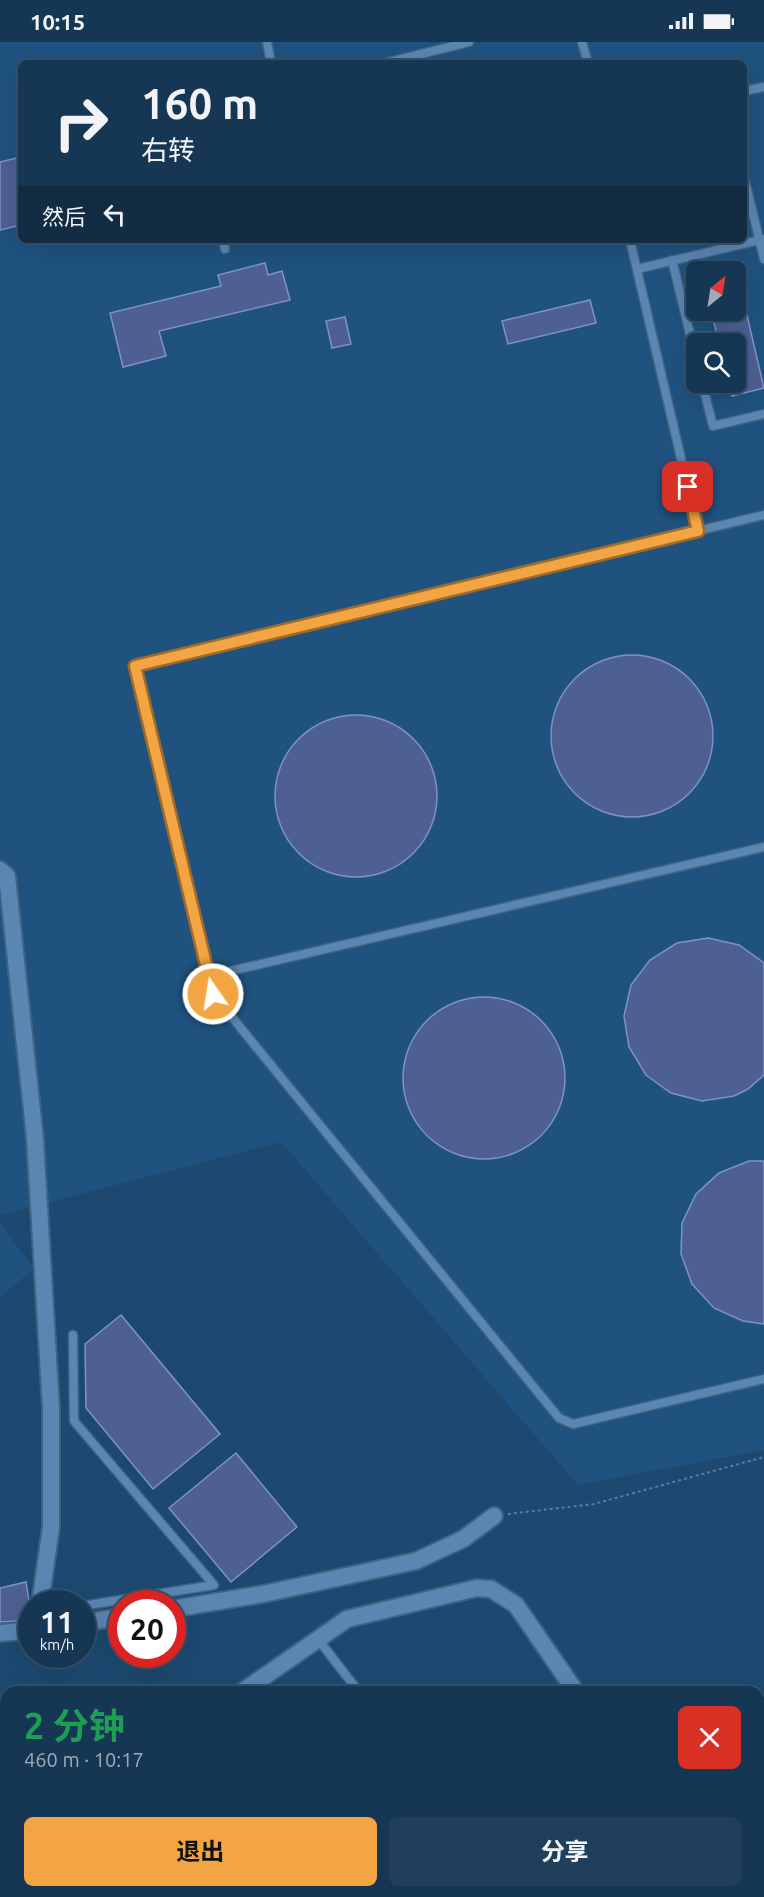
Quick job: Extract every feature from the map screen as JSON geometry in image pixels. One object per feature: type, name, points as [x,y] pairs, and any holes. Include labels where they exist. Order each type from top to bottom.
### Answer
[{"type":"street","points":[[0,870],[7,876],[4,891],[35,1139],[51,1408],[51,1527],[42,1590]]},
{"type":"street","points":[[186,1607],[263,1594],[416,1561],[463,1539],[494,1516]]},
{"type":"street","points":[[250,1686],[347,1619],[477,1588],[491,1589],[516,1605],[572,1686]]},
{"type":"street","points":[[0,1634],[18,1632]]},
{"type":"lane","points":[[267,42],[270,60]]},
{"type":"lane","points":[[395,60],[443,45],[469,42]]},
{"type":"lane","points":[[582,42],[587,60]]},
{"type":"lane","points":[[747,90],[764,87]]},
{"type":"lane","points":[[747,187],[762,239],[764,259]]},
{"type":"lane","points":[[747,243],[762,239]]},
{"type":"lane","points":[[631,243],[698,531]]},
{"type":"lane","points":[[637,269],[746,243]]},
{"type":"lane","points":[[672,261],[690,333]]},
{"type":"lane","points":[[705,393],[713,426],[764,414]]},
{"type":"lane","points":[[764,515],[135,666],[213,994],[559,1418],[573,1424],[764,1379]]},
{"type":"lane","points":[[209,976],[764,847]]},
{"type":"lane","points":[[72,1335],[74,1421],[214,1585],[96,1603]]},
{"type":"lane","points":[[317,1638],[354,1686]]},
{"type":"path","points":[[494,1516],[594,1504],[764,1457]]},
{"type":"shaded area","points":[[0,42],[764,42],[764,1450],[578,1485],[281,1142],[0,1215]]},
{"type":"shaded area","points":[[0,1223],[34,1269],[0,1297]]},
{"type":"building","points":[[18,158],[18,226],[0,230],[0,162]]},
{"type":"building","points":[[265,263],[268,275],[282,271],[290,300],[159,331],[166,356],[123,367],[110,313],[221,286],[218,275]]},
{"type":"building","points":[[590,300],[596,323],[508,344],[502,321]]},
{"type":"building","points":[[746,311],[764,388],[746,392],[746,333],[716,333],[714,321],[746,321]]},
{"type":"building","points":[[345,317],[351,344],[332,348],[326,321]]},
{"type":"building","points":[[632,655],[648,656],[663,661],[689,679],[707,705],[712,720],[712,752],[707,767],[689,793],[663,811],[648,816],[632,817],[616,816],[601,811],[575,793],[557,767],[552,752],[551,736],[552,720],[557,705],[575,679],[601,661],[616,656]]},
{"type":"building","points":[[356,715],[372,716],[387,721],[413,739],[431,765],[436,780],[436,812],[431,827],[413,853],[387,871],[372,876],[356,877],[340,876],[325,871],[299,853],[281,827],[276,812],[275,796],[276,780],[281,765],[299,739],[325,721],[340,716]]},
{"type":"building","points":[[708,938],[739,945],[764,963],[764,1075],[748,1089],[734,1096],[702,1101],[671,1093],[646,1075],[629,1047],[624,1016],[631,985],[650,960],[677,943]]},
{"type":"building","points":[[484,997],[500,998],[515,1003],[541,1021],[559,1047],[564,1062],[564,1094],[559,1109],[541,1135],[515,1153],[500,1158],[484,1159],[468,1158],[453,1153],[427,1135],[409,1109],[404,1094],[403,1078],[404,1062],[409,1047],[427,1021],[453,1003],[468,998]]},
{"type":"building","points":[[749,1161],[764,1161],[764,1324],[743,1321],[714,1308],[692,1284],[681,1254],[682,1223],[696,1194],[719,1173]]},
{"type":"building","points":[[121,1315],[220,1434],[153,1489],[86,1408],[85,1344]]},
{"type":"building","points":[[236,1453],[297,1527],[231,1582],[169,1508]]},
{"type":"building","points":[[26,1582],[27,1590],[18,1590],[18,1621],[0,1622],[0,1588]]},
{"type":"route","points":[[213,994],[135,666],[698,531],[688,487]]}]
